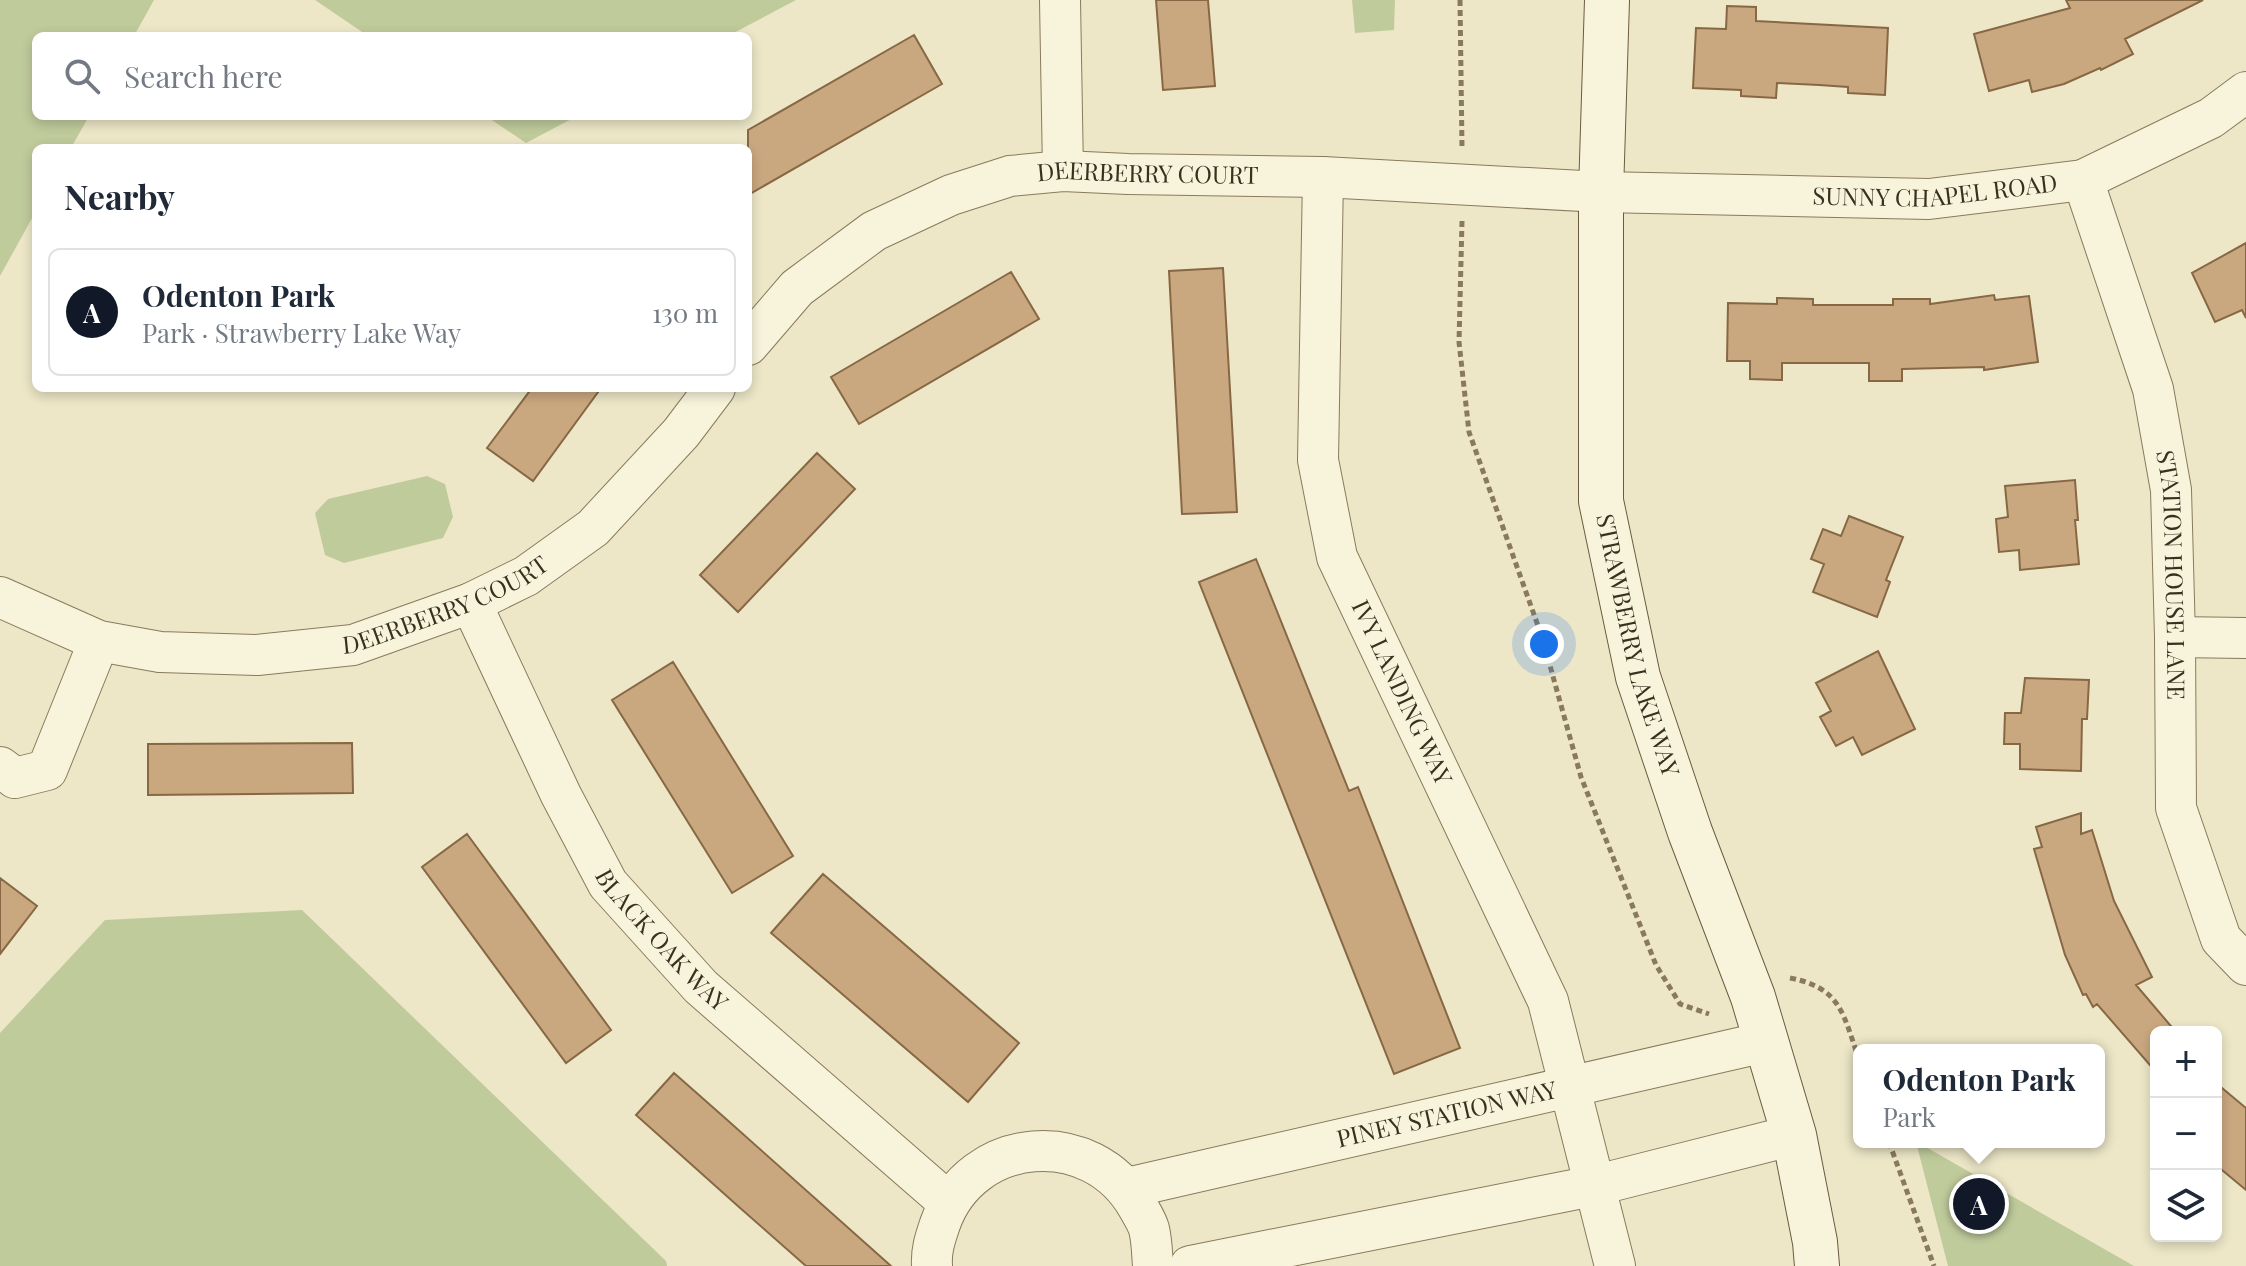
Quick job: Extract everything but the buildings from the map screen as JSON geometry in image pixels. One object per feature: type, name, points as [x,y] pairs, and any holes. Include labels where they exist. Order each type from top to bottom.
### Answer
[{"type":"street","points":[[1060,0],[1063,171]]},
{"type":"street","name":"STRAWBERRY LAKE WAY","points":[[1607,0],[1601,192],[1601,501],[1638,677],[1690,832],[1753,997],[1794,1135],[1817,1266]]},
{"type":"street","name":"SUNNY CHAPEL ROAD","points":[[1601,192],[1929,199],[2083,180],[2211,118],[2246,92]]},
{"type":"street","name":"DEERBERRY COURT","points":[[752,340],[797,288],[874,231],[951,195],[1010,176],[1063,171],[1323,177],[1601,192]]},
{"type":"street","name":"IVY LANDING WAY","points":[[1323,177],[1318,460],[1337,557],[1548,1001],[1615,1266]]},
{"type":"street","name":"STATION HOUSE LANE","points":[[2083,180],[2153,389],[2171,490],[2176,808],[2221,939],[2246,965]]},
{"type":"street","name":"DEERBERRY COURT","points":[[0,597],[99,641],[160,652],[257,655],[353,645],[471,603],[526,576],[593,528],[681,433],[712,392]]},
{"type":"street","name":"BLACK OAK WAY","points":[[471,603],[561,795],[608,884],[701,987],[948,1202]]},
{"type":"street","points":[[2175,637],[2246,638]]},
{"type":"street","points":[[0,767],[15,778],[47,770],[99,641]]},
{"type":"street","name":"PINEY STATION WAY","points":[[1127,1188],[1765,1042]]},
{"type":"street","points":[[1190,1266],[1593,1186],[1794,1135]]},
{"type":"street","points":[[932,1266],[931,1250],[948,1202],[976,1172],[997,1159],[1037,1150],[1068,1153],[1105,1169],[1127,1188],[1149,1228],[1153,1266]]},
{"type":"path","points":[[1460,0],[1463,185],[1459,342],[1469,432],[1542,637],[1581,777],[1656,965],[1680,1004],[1713,1016],[1791,978],[1820,986],[1839,1004],[1854,1044]]},
{"type":"path","points":[[1891,1148],[1934,1266]]},
{"type":"green space","points":[[0,0],[154,0],[136,32],[32,32],[32,120],[87,120],[73,144],[32,144],[32,218],[0,276]]},
{"type":"green space","points":[[315,0],[796,0],[736,32],[362,32]]},
{"type":"green space","points":[[1352,0],[1395,0],[1394,30],[1355,33]]},
{"type":"green space","points":[[492,120],[569,120],[526,143]]},
{"type":"green space","points":[[427,476],[445,484],[453,517],[443,538],[344,563],[325,555],[315,513],[328,499]]},
{"type":"green space","points":[[302,910],[666,1261],[667,1266],[0,1266],[0,1033],[105,920]]},
{"type":"green space","points":[[1918,1148],[1928,1148],[2134,1266],[1948,1266]]},
{"type":"place","name":"Odenton Park","points":[[1979,1204]]}]
